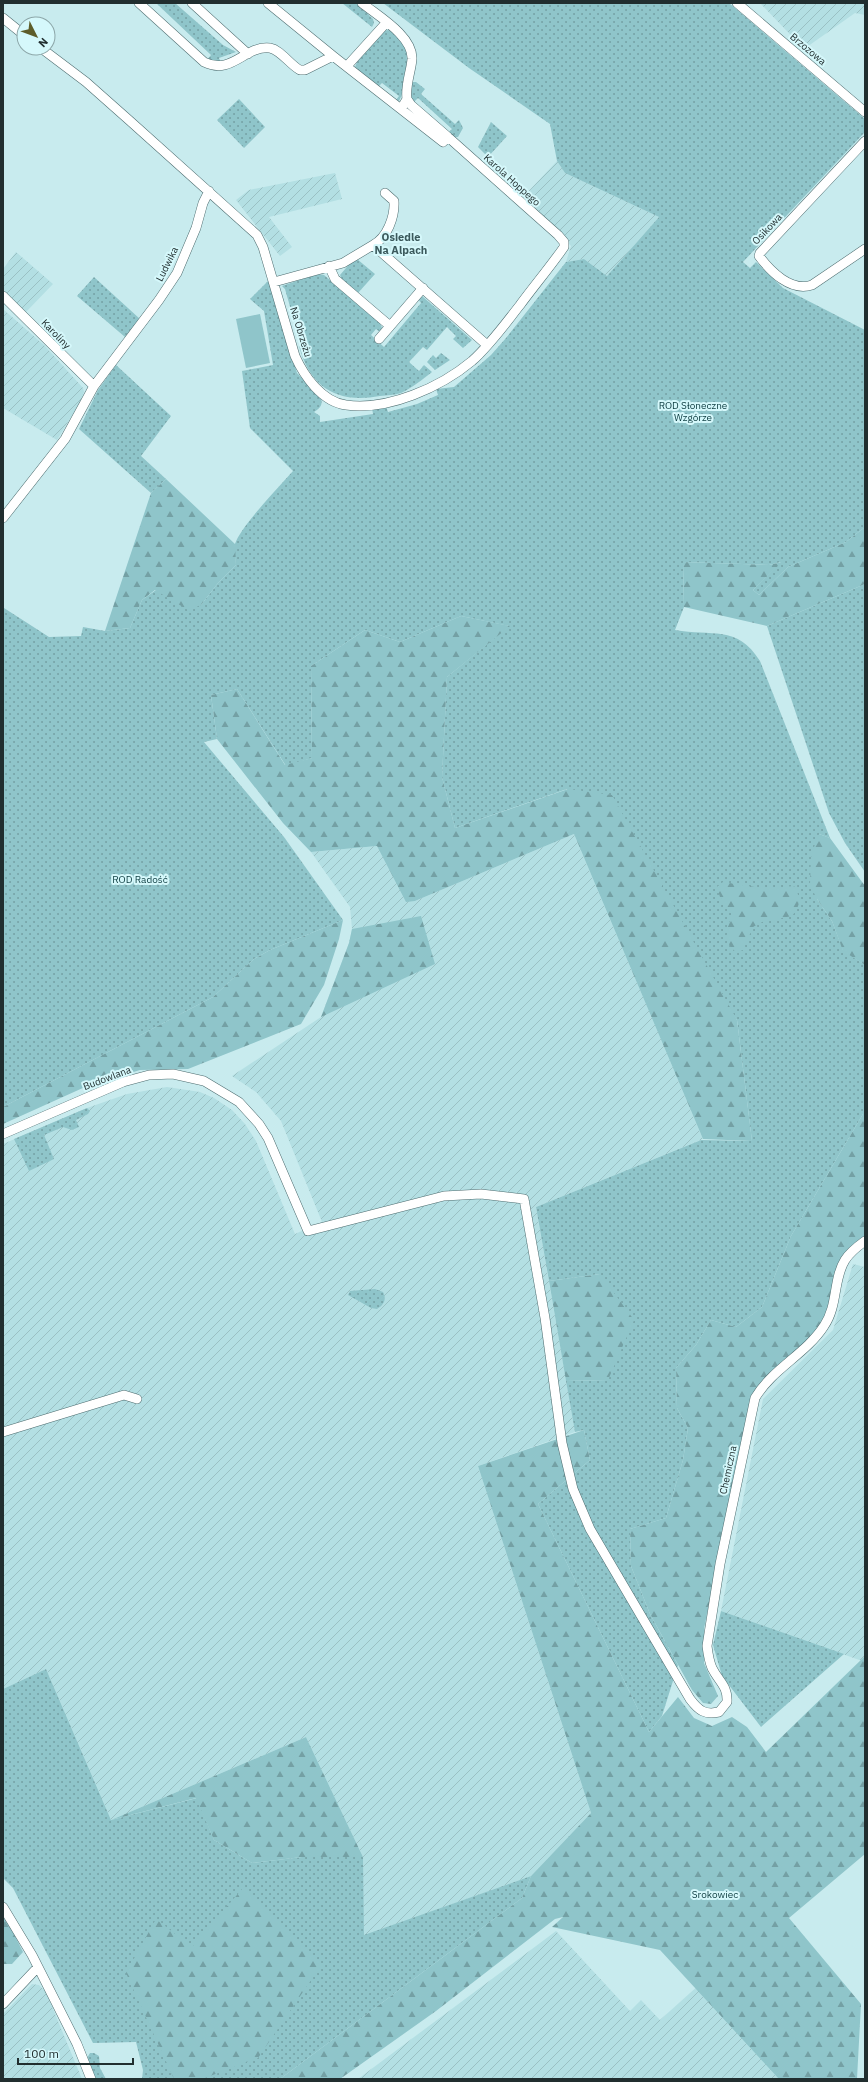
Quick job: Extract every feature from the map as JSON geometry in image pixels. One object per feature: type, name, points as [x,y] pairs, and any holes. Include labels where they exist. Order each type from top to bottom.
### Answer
[{"type":"street","points":[[139,3],[204,62],[212,66],[224,65],[240,60],[248,54],[266,48],[274,49],[300,70],[305,70],[333,56]]},
{"type":"street","points":[[192,3],[248,54]]},
{"type":"street","points":[[268,3],[443,142],[448,137]]},
{"type":"street","points":[[362,3],[406,40],[412,53],[406,92],[407,99],[401,109]]},
{"type":"street","name":"Brzozowa","points":[[737,3],[865,112]]},
{"type":"street","points":[[3,18],[16,29]]},
{"type":"street","points":[[347,66],[386,23]]},
{"type":"street","points":[[52,56],[86,82],[210,191]]},
{"type":"street","name":"Karola Hoppego","points":[[407,99],[411,105],[562,239]]},
{"type":"street","name":"Osikowa","points":[[865,141],[760,253],[759,256],[784,281],[792,286],[805,287],[812,284],[865,249]]},
{"type":"street","name":"Na Obrzeżu","points":[[210,191],[257,235],[263,247],[295,356],[301,370],[324,394],[346,405],[365,406],[392,401],[433,387],[460,370],[487,345],[562,251],[565,244],[562,239]]},
{"type":"street","name":"Ludwika","points":[[3,518],[65,439],[94,386],[159,300],[177,273],[196,228],[203,203],[210,191]]},
{"type":"street","points":[[274,282],[343,263],[373,246],[385,236],[394,207],[394,201],[385,193]]},
{"type":"street","points":[[373,246],[424,288],[487,345]]},
{"type":"street","points":[[329,266],[335,279],[390,326]]},
{"type":"street","points":[[379,339],[424,288]]},
{"type":"street","name":"Karoliny","points":[[3,296],[94,386]]},
{"type":"street","name":"Budowlana","points":[[3,1134],[123,1082],[149,1075],[172,1074],[204,1081],[239,1102],[259,1124],[268,1138],[308,1231],[444,1196],[481,1194],[524,1199],[545,1318],[562,1443],[573,1489],[590,1529],[690,1700],[697,1708]]},
{"type":"street","name":"Chemiczna","points":[[697,1708],[707,1714],[719,1712],[727,1702],[726,1690],[712,1668],[708,1657],[707,1646],[720,1564],[755,1398],[765,1384],[811,1342],[824,1327],[834,1303],[843,1264],[851,1253],[865,1241]]},
{"type":"street","points":[[3,1432],[124,1395],[137,1400]]},
{"type":"street","points":[[3,1908],[38,1967],[77,2044],[91,2079]]},
{"type":"street","points":[[3,2004],[38,1967]]},
{"type":"shaded area","points":[[760,3],[865,3],[865,15],[855,13],[804,49]]},
{"type":"shaded area","points":[[557,161],[565,173],[659,217],[607,276],[584,259],[566,262],[571,246],[524,196]]},
{"type":"shaded area","points":[[335,173],[342,199],[269,217],[292,247],[280,256],[236,200],[249,190]]},
{"type":"shaded area","points":[[16,252],[53,284],[26,312],[3,289],[3,269]]},
{"type":"shaded area","points":[[3,309],[45,346],[83,388],[84,392],[80,402],[57,440],[3,408]]},
{"type":"shaded area","points":[[574,834],[703,1139],[536,1207],[575,1432],[478,1466],[591,1813],[531,1876],[363,1936],[363,1857],[306,1737],[111,1820],[46,1669],[3,1689],[3,1144],[87,1108],[127,1094],[167,1087],[200,1092],[214,1098],[232,1110],[245,1124],[256,1141],[295,1234],[322,1222],[281,1121],[256,1092],[232,1076],[321,1017],[349,943],[352,929],[350,907],[311,852],[377,846],[415,901]]},
{"type":"shaded area","points":[[853,1264],[865,1267],[865,1662],[721,1611],[763,1399],[833,1330]]},
{"type":"shaded area","points":[[556,1931],[630,2011],[641,2000],[660,2020],[700,1984],[786,2079],[358,2079]]},
{"type":"shaded area","points":[[32,1984],[39,1985],[46,1992],[82,2079],[3,2079],[3,2014]]},
{"type":"green space","points":[[156,3],[175,3],[223,45],[236,52],[219,58],[221,63],[206,61],[211,55]]},
{"type":"green space","points":[[342,3],[356,3],[373,19],[374,23],[372,27]]},
{"type":"green space","points":[[383,3],[729,3],[865,119],[865,132],[743,262],[750,268],[756,262],[783,288],[865,330],[865,527],[846,542],[788,567],[759,595],[753,590],[781,562],[769,565],[683,562],[684,607],[675,630],[722,634],[732,637],[751,649],[760,661],[830,838],[819,834],[817,899],[832,921],[843,950],[865,965],[865,1114],[863,1114],[791,1236],[762,1307],[736,1327],[711,1320],[696,1345],[676,1368],[677,1408],[688,1428],[683,1460],[666,1518],[630,1529],[631,1566],[650,1614],[678,1665],[662,1716],[649,1732],[538,1504],[590,1460],[584,1430],[575,1432],[566,1381],[608,1380],[600,1274],[549,1281],[536,1207],[701,1140],[752,1141],[737,1020],[567,789],[455,828],[442,777],[447,677],[509,626],[461,616],[400,642],[365,630],[311,666],[312,758],[286,766],[237,689],[211,695],[217,739],[204,742],[284,837],[343,920],[270,950],[254,959],[213,997],[3,1107],[4,608],[49,637],[81,636],[83,627],[105,631],[130,628],[142,600],[156,590],[201,605],[218,583],[236,565],[234,546],[238,537],[252,517],[293,471],[250,428],[242,371],[273,365],[264,311],[250,299],[269,280],[297,373],[321,398],[322,403],[314,412],[320,416],[320,422],[373,414],[372,408],[386,406],[388,412],[417,404],[438,395],[436,389],[454,387],[491,355],[566,262],[584,259],[607,276],[659,217],[565,173],[557,161],[550,124],[469,68]]},
{"type":"green space","points":[[388,30],[396,34],[405,45],[407,60],[402,92],[399,101],[396,100],[399,96],[382,83],[378,87],[355,67],[357,62],[384,31]]},
{"type":"green space","points":[[411,82],[416,82],[425,89],[421,94],[455,124],[459,120],[463,128],[458,137],[454,137],[448,133],[452,129],[418,98],[414,102],[411,99]]},
{"type":"green space","points":[[239,99],[265,127],[244,148],[217,120]]},
{"type":"green space","points":[[491,122],[507,136],[488,157],[478,147]]},
{"type":"green space","points":[[357,259],[375,274],[358,293],[342,280],[340,275],[352,261]]},
{"type":"green space","points":[[317,274],[324,275],[379,321],[382,328],[380,332],[376,329],[371,335],[384,347],[421,303],[418,299],[422,296],[472,340],[463,348],[453,339],[456,336],[447,327],[427,350],[423,347],[409,362],[419,371],[424,365],[432,372],[401,393],[365,398],[339,395],[328,390],[310,373],[299,346],[301,345],[285,289],[282,286]]},
{"type":"green space","points":[[94,277],[140,319],[125,337],[77,296]]},
{"type":"green space","points":[[260,314],[270,363],[246,368],[236,319]]},
{"type":"green space","points":[[441,353],[450,360],[435,370],[427,362],[433,355],[436,358]]},
{"type":"green space","points":[[116,365],[171,416],[141,456],[166,479],[151,493],[79,429],[98,390]]},
{"type":"green space","points":[[166,479],[235,544],[236,565],[218,583],[201,605],[188,610],[155,590],[142,600],[130,628],[105,631],[151,493]]},
{"type":"green space","points":[[865,527],[865,584],[767,626],[684,607],[683,562],[769,565],[782,562],[753,590],[759,595],[788,567],[846,542]]},
{"type":"green space","points":[[865,584],[865,872],[845,843],[829,813],[767,626]]},
{"type":"green space","points":[[461,616],[510,626],[447,677],[442,777],[455,828],[568,789],[612,795],[737,1020],[752,1141],[703,1139],[574,834],[415,901],[406,902],[377,846],[311,852],[283,823],[217,739],[211,695],[237,689],[285,765],[312,758],[311,666],[365,630],[400,642]]},
{"type":"green space","points":[[819,834],[830,838],[865,886],[865,965],[843,951],[832,921],[817,899],[810,885],[811,855]]},
{"type":"green space","points":[[723,882],[768,889],[794,886],[799,898],[798,905],[792,916],[762,922],[753,927],[743,950],[736,952],[729,944],[727,939],[727,930],[732,914],[720,897],[717,887]]},
{"type":"green space","points":[[421,916],[435,964],[321,1017],[349,943],[352,929]]},
{"type":"green space","points":[[343,920],[339,939],[324,985],[301,1024],[188,1069],[140,1070],[85,1087],[3,1124],[3,1107],[213,997],[254,959],[270,950]]},
{"type":"green space","points":[[87,1108],[90,1111],[88,1114],[76,1120],[79,1127],[72,1130],[63,1127],[44,1135],[54,1159],[29,1171],[14,1139]]},
{"type":"green space","points":[[863,1114],[865,1114],[865,1237],[842,1259],[825,1317],[813,1334],[751,1395],[704,1629],[704,1663],[718,1696],[711,1704],[703,1703],[692,1690],[650,1614],[631,1566],[630,1529],[666,1518],[683,1460],[688,1428],[677,1408],[676,1368],[696,1345],[711,1320],[736,1327],[762,1307],[791,1236]]},
{"type":"green space","points":[[600,1274],[634,1320],[608,1380],[566,1381],[549,1281]]},
{"type":"green space","points":[[375,1289],[383,1292],[385,1297],[383,1304],[377,1309],[371,1308],[348,1295],[350,1291]]},
{"type":"green space","name":"Srokowiec","points":[[584,1430],[590,1460],[538,1504],[649,1732],[678,1697],[694,1718],[712,1726],[732,1717],[747,1727],[766,1752],[865,1656],[865,1854],[789,1918],[861,2004],[857,2079],[779,2079],[660,1950],[552,1927],[563,1917],[555,1919],[436,2011],[340,2079],[280,2079],[522,1898],[531,1876],[591,1813],[478,1466]]},
{"type":"green space","points":[[721,1611],[844,1654],[761,1727],[722,1676],[713,1645]]},
{"type":"green space","points":[[46,1669],[111,1820],[197,1798],[214,1840],[252,1863],[302,1857],[363,1857],[364,1935],[531,1876],[522,1898],[280,2079],[142,2079],[143,2070],[136,2042],[93,2043],[13,1888],[3,1878],[3,1689]]},
{"type":"green space","points":[[306,1737],[363,1857],[302,1857],[252,1863],[214,1840],[196,1798],[111,1820]]},
{"type":"green space","points":[[243,1888],[322,1964],[258,2058],[202,2079],[174,2079],[126,1973],[156,1919],[192,1947]]},
{"type":"green space","points":[[3,1912],[23,1952],[12,1964],[3,1964]]},
{"type":"green space","points":[[90,2053],[94,2053],[99,2056],[100,2068],[106,2079],[96,2079],[87,2058]]},
{"type":"district","name":"Osiedle Na Alpach","points":[[401,243]]},
{"type":"park label","name":"ROD Słoneczne Wzgórze","points":[[693,410]]},
{"type":"park label","name":"ROD Radość","points":[[140,879]]}]
